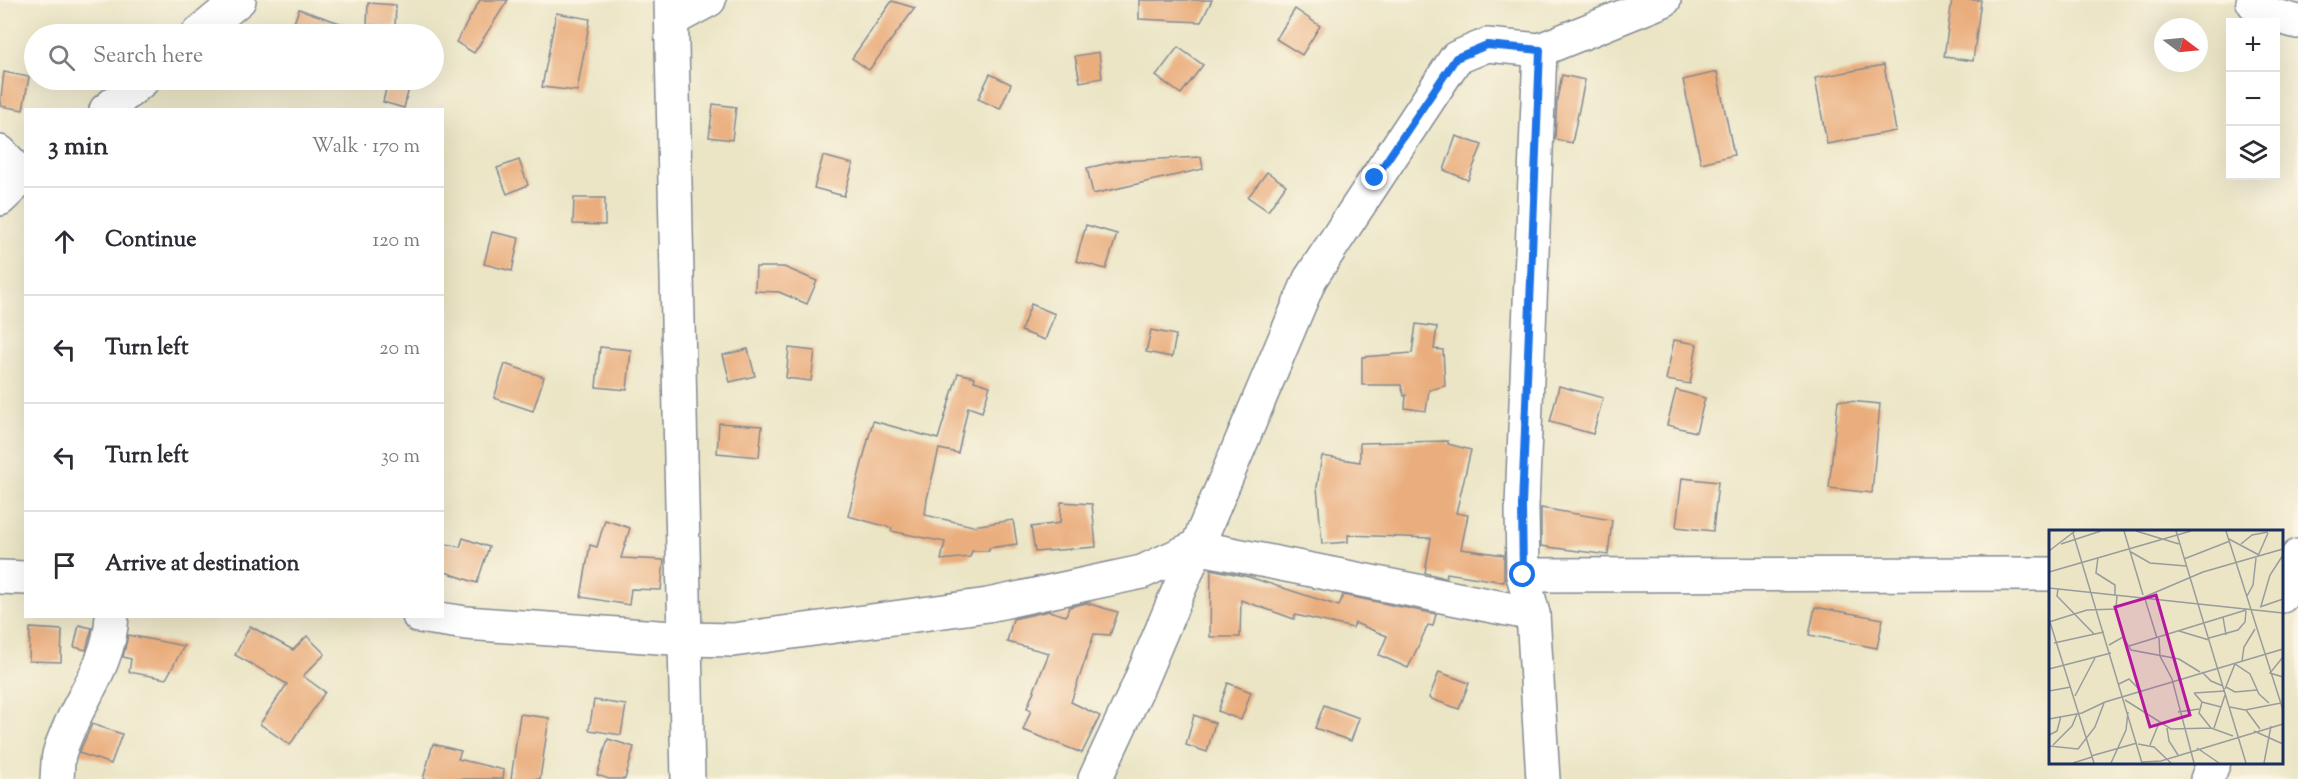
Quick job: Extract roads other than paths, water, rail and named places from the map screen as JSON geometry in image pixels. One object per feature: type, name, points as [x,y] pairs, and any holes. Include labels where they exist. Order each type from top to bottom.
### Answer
[{"type":"street","points":[[210,24],[239,0]]},
{"type":"street","points":[[688,779],[672,10],[708,0]]},
{"type":"street","points":[[1095,779],[1137,689],[1310,279],[1456,58],[1487,45],[1540,50],[1664,0]]},
{"type":"street","points":[[2254,0],[2253,2],[2261,12],[2298,22]]},
{"type":"street","points":[[1540,50],[1522,506],[1523,575],[1533,614],[1543,779]]},
{"type":"street","points":[[108,108],[131,90]]},
{"type":"street","points":[[0,152],[24,175],[0,199]]},
{"type":"street","points":[[432,618],[466,623],[686,639],[733,640],[988,605],[1142,572],[1196,547],[1533,614]]},
{"type":"street","points":[[1523,575],[2049,574]]},
{"type":"street","points":[[0,577],[24,578]]},
{"type":"street","points":[[57,779],[59,752],[104,661],[111,635],[112,618]]},
{"type":"street","points":[[2207,779],[2213,764]]}]
